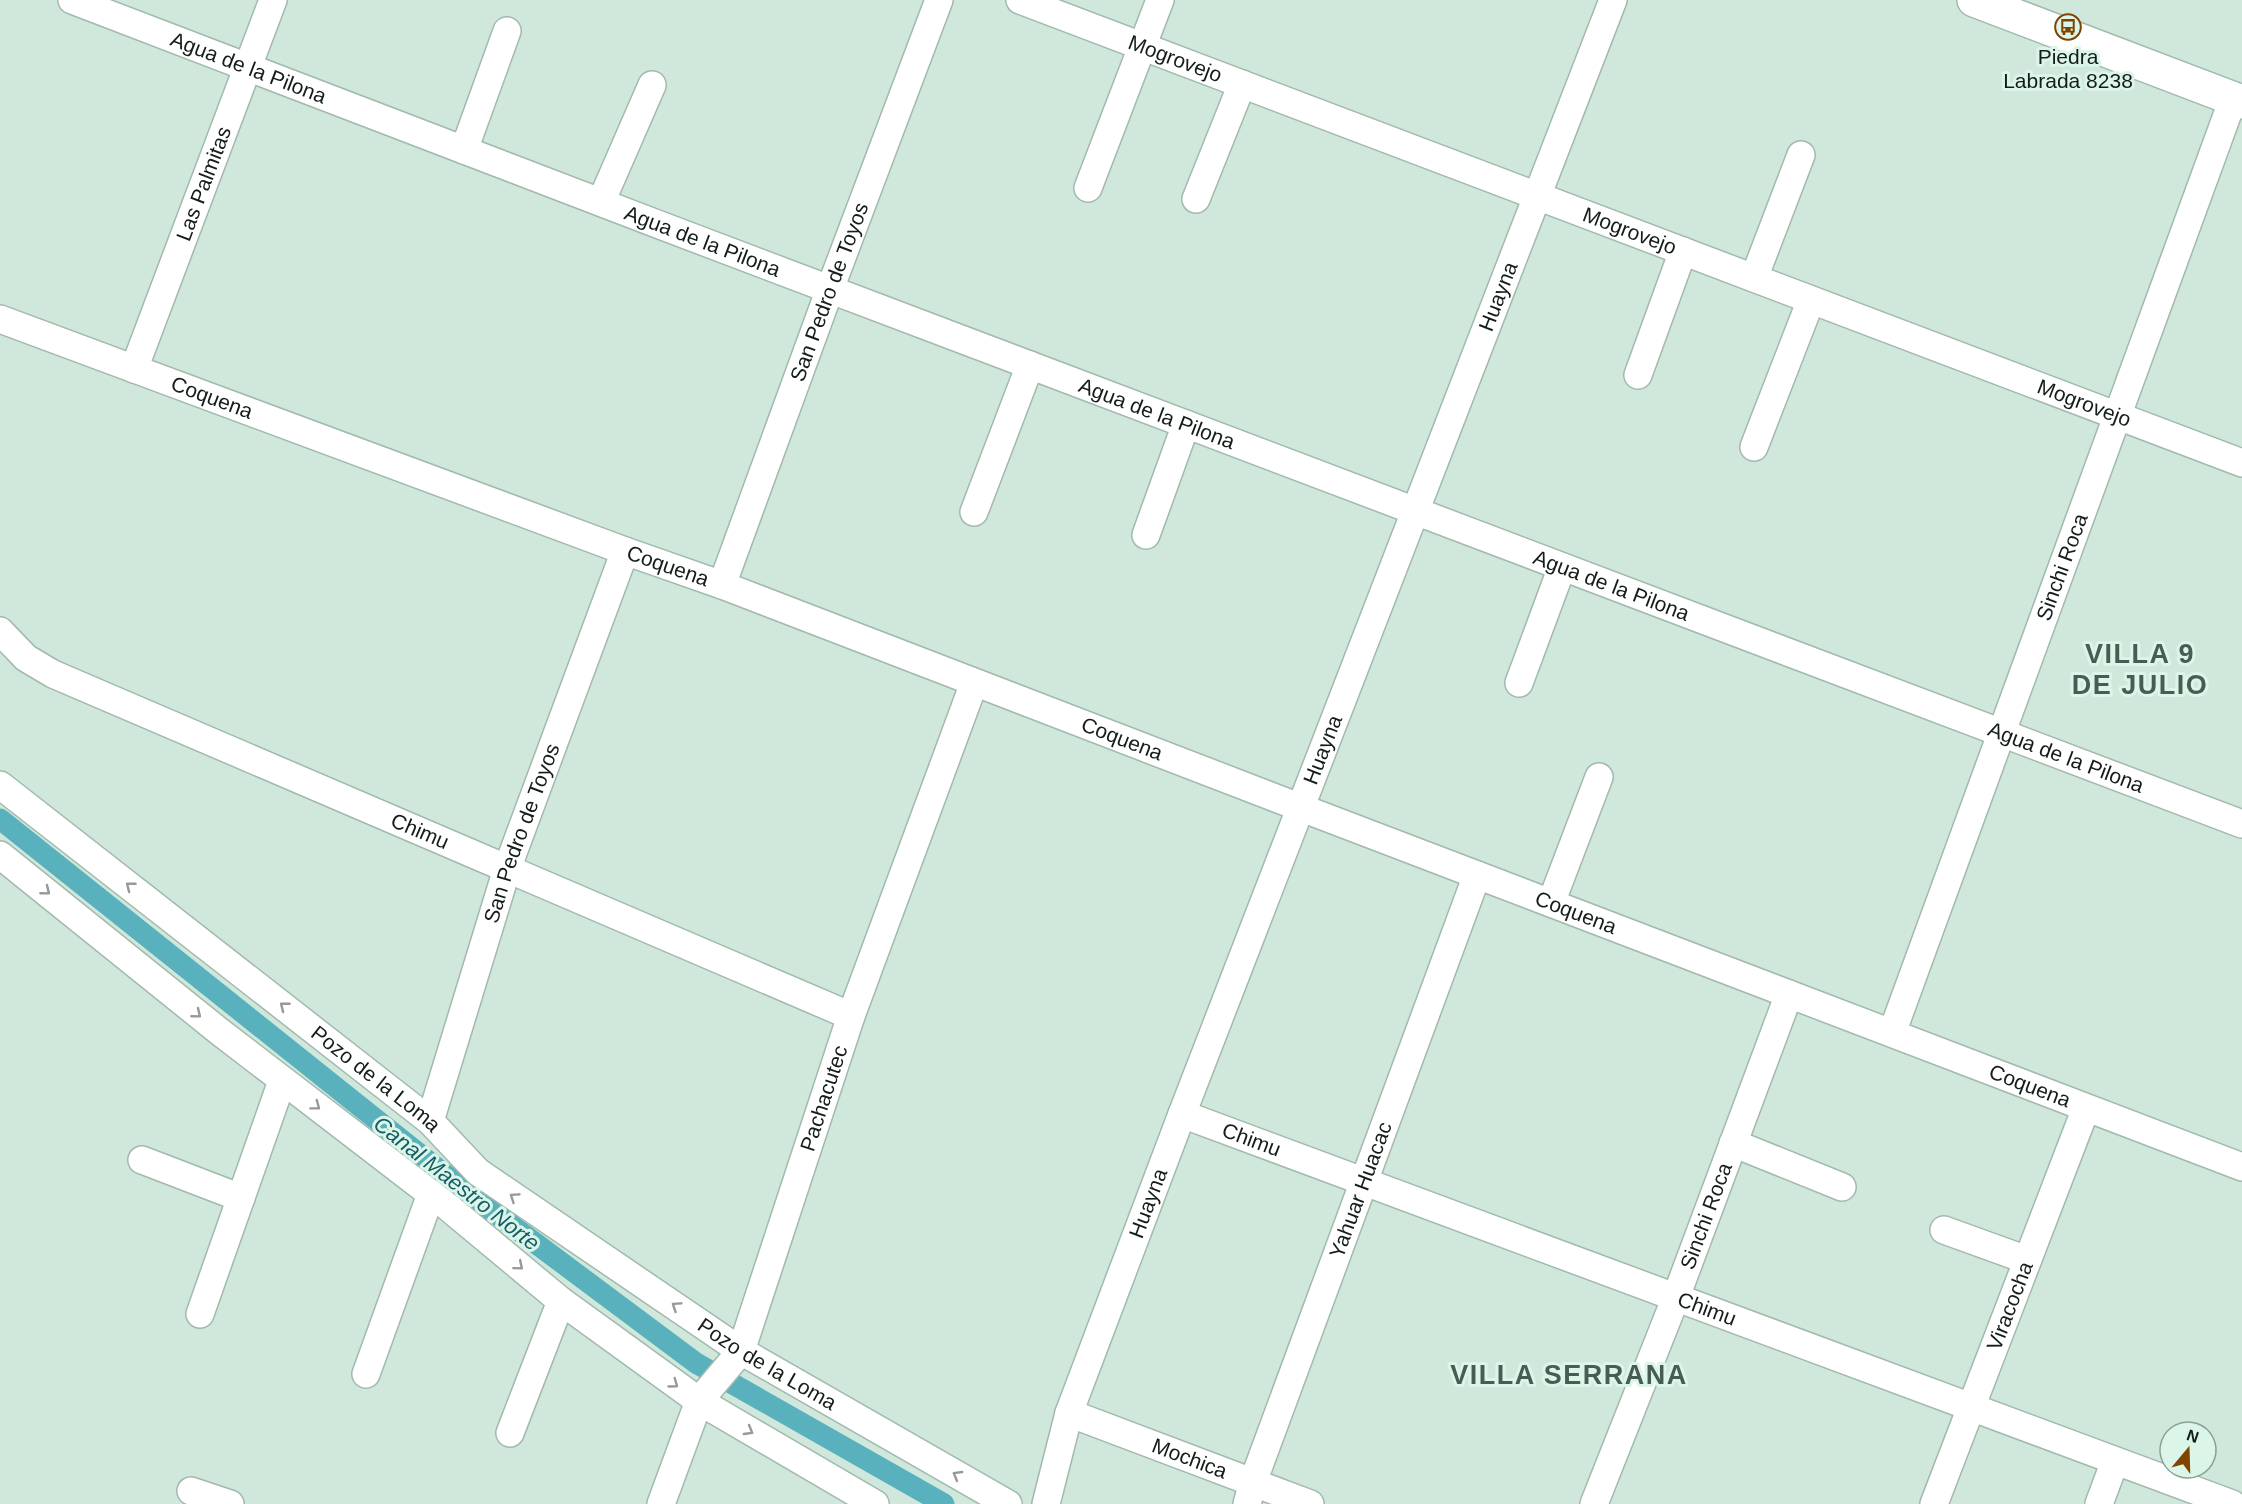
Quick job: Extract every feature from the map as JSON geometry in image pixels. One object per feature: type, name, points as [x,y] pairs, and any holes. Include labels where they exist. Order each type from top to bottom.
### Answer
[{"type":"main road","points":[[1996,4],[2237,101]]},
{"type":"street","name":"Agua de la Pilona","points":[[72,0],[104,6],[247,68],[1186,424],[1414,513],[2242,824]]},
{"type":"street","name":"Las Palmitas","points":[[134,369],[273,0]]},
{"type":"street","name":"San Pedro de Toyos","points":[[722,585],[939,0]]},
{"type":"street","name":"Mogrovejo","points":[[1020,0],[2242,463]]},
{"type":"street","points":[[1088,188],[1160,0]]},
{"type":"street","name":"Huayna","points":[[1046,1504],[1069,1413],[1299,807],[1613,0]]},
{"type":"street","points":[[464,150],[507,31]]},
{"type":"street","points":[[1196,199],[1242,84]]},
{"type":"street","points":[[601,202],[652,85]]},
{"type":"street","name":"Sinchi Roca","points":[[1892,1034],[2118,416],[2237,101]]},
{"type":"street","points":[[1754,278],[1802,155]]},
{"type":"street","points":[[1638,375],[1683,251]]},
{"type":"street","points":[[1754,447],[1811,300]]},
{"type":"street","name":"Coquena","points":[[0,319],[722,585],[2242,1167]]},
{"type":"street","points":[[974,512],[1030,365]]},
{"type":"street","points":[[1146,535],[1186,424]]},
{"type":"street","name":"San Pedro de Toyos","points":[[430,1120],[507,869],[625,551]]},
{"type":"street","points":[[1519,683],[1562,567]]},
{"type":"street","name":"Chimu","points":[[0,631],[26,658],[52,674],[850,1016]]},
{"type":"street","name":"Pachacutec","points":[[661,1504],[699,1401],[741,1351],[850,1016],[974,682]]},
{"type":"street","points":[[1551,903],[1599,777]]},
{"type":"street","name":"Pozo de la Loma","points":[[0,785],[430,1120],[478,1172],[741,1351],[1008,1504]]},
{"type":"street","points":[[0,855],[282,1080],[431,1194],[561,1301],[699,1401],[875,1504]]},
{"type":"street","name":"Yahuar Huacac","points":[[1250,1493],[1477,875]]},
{"type":"street","name":"Sinchi Roca","points":[[1593,1504],[1676,1298],[1789,994]]},
{"type":"street","points":[[200,1314],[282,1080]]},
{"type":"street","name":"Viracocha","points":[[1934,1504],[2086,1108]]},
{"type":"street","name":"Chimu","points":[[1182,1114],[2232,1504]]},
{"type":"street","points":[[1733,1143],[1842,1188]]},
{"type":"street","points":[[142,1160],[241,1198]]},
{"type":"street","points":[[366,1374],[431,1194]]},
{"type":"street","points":[[1944,1230],[2027,1260]]},
{"type":"street","points":[[510,1433],[561,1301]]},
{"type":"street","name":"Mochica","points":[[1069,1413],[1250,1493],[1310,1504]]},
{"type":"street","points":[[2099,1504],[2115,1461]]},
{"type":"street","points":[[191,1491],[230,1504]]},
{"type":"waterway","name":"Canal Maestro Norte","points":[[0,819],[467,1192],[696,1363],[944,1504]]},
{"type":"place","name":"Piedra Labrada 8238","points":[[2068,27]]},
{"type":"district","name":"VILLA 9 DE JULIO","points":[[2140,670]]},
{"type":"district","name":"VILLA SERRANA","points":[[1569,1375]]}]
